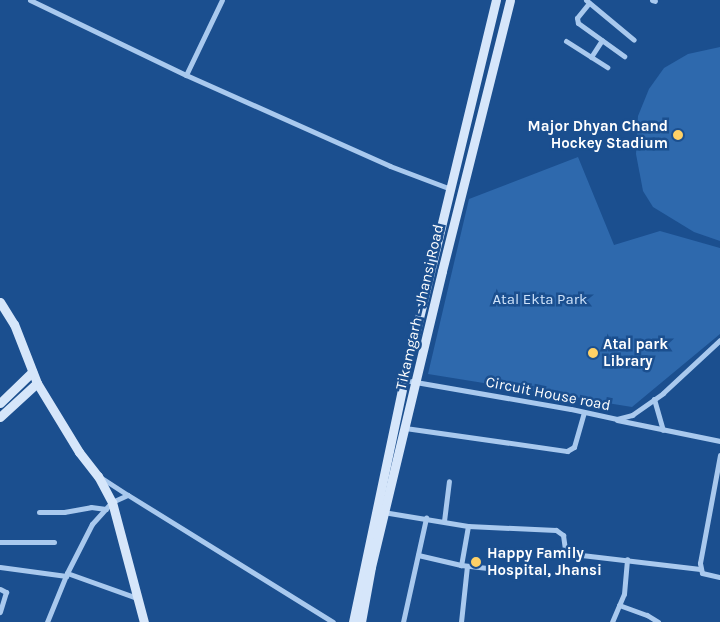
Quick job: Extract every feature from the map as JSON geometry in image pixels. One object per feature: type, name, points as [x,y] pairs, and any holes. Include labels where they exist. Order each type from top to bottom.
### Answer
[{"type":"street","points":[[30,0],[186,75],[390,166],[451,188]]},
{"type":"street","points":[[186,75],[222,0]]},
{"type":"street","name":"Tikamgarh - Jhansi Road","points":[[361,622],[404,380],[496,0]]},
{"type":"street","name":"Tikamgarh - Jhansi Road","points":[[353,622],[380,512],[417,382],[510,0]]},
{"type":"street","points":[[624,56],[578,23],[577,18],[588,2],[634,40]]},
{"type":"street","points":[[591,57],[602,40]]},
{"type":"street","points":[[566,41],[607,67]]},
{"type":"street","points":[[465,129],[477,132]]},
{"type":"street","points":[[0,302],[14,324],[37,383],[79,452],[98,476],[144,622]]},
{"type":"street","name":"Circuit House road","points":[[404,380],[617,419],[632,415],[654,399],[720,340]]},
{"type":"street","points":[[0,403],[32,372]]},
{"type":"street","points":[[0,417],[37,383]]},
{"type":"street","points":[[654,399],[663,430]]},
{"type":"street","points":[[405,428],[567,451],[574,446],[584,412]]},
{"type":"street","points":[[617,419],[720,441]]},
{"type":"street","points":[[700,569],[720,454]]},
{"type":"street","points":[[98,476],[333,622]]},
{"type":"street","points":[[444,521],[450,481]]},
{"type":"street","points":[[47,622],[66,574],[92,524],[109,506],[128,495]]},
{"type":"street","points":[[39,512],[70,512],[91,507],[109,506]]},
{"type":"street","points":[[380,512],[468,526],[556,530],[563,535],[567,552],[700,569],[705,575],[720,577]]},
{"type":"street","points":[[403,622],[426,518]]},
{"type":"street","points":[[461,622],[468,526]]},
{"type":"street","points":[[0,542],[54,542]]},
{"type":"street","points":[[418,555],[464,566],[541,574]]},
{"type":"street","points":[[612,622],[625,588],[627,559]]},
{"type":"street","points":[[0,567],[66,574],[137,598]]},
{"type":"street","points":[[0,589],[6,592],[0,612]]},
{"type":"street","points":[[619,606],[647,615],[658,622]]},
{"type":"green space","name":"Major Dhyan Chand Hockey Stadium","points":[[720,47],[720,241],[694,232],[653,207],[643,191],[636,154],[638,116],[649,89],[664,68],[688,54]]},
{"type":"green space","name":"Atal Ekta Park","points":[[578,157],[614,245],[660,231],[720,248],[720,334],[632,407],[428,374],[469,199]]},
{"type":"place","name":"Major Dhyan Chand Hockey Stadium","points":[[678,135]]},
{"type":"place","name":"Atal park Library","points":[[593,353]]},
{"type":"place","name":"Happy Family Hospital, Jhansi","points":[[476,562]]}]
